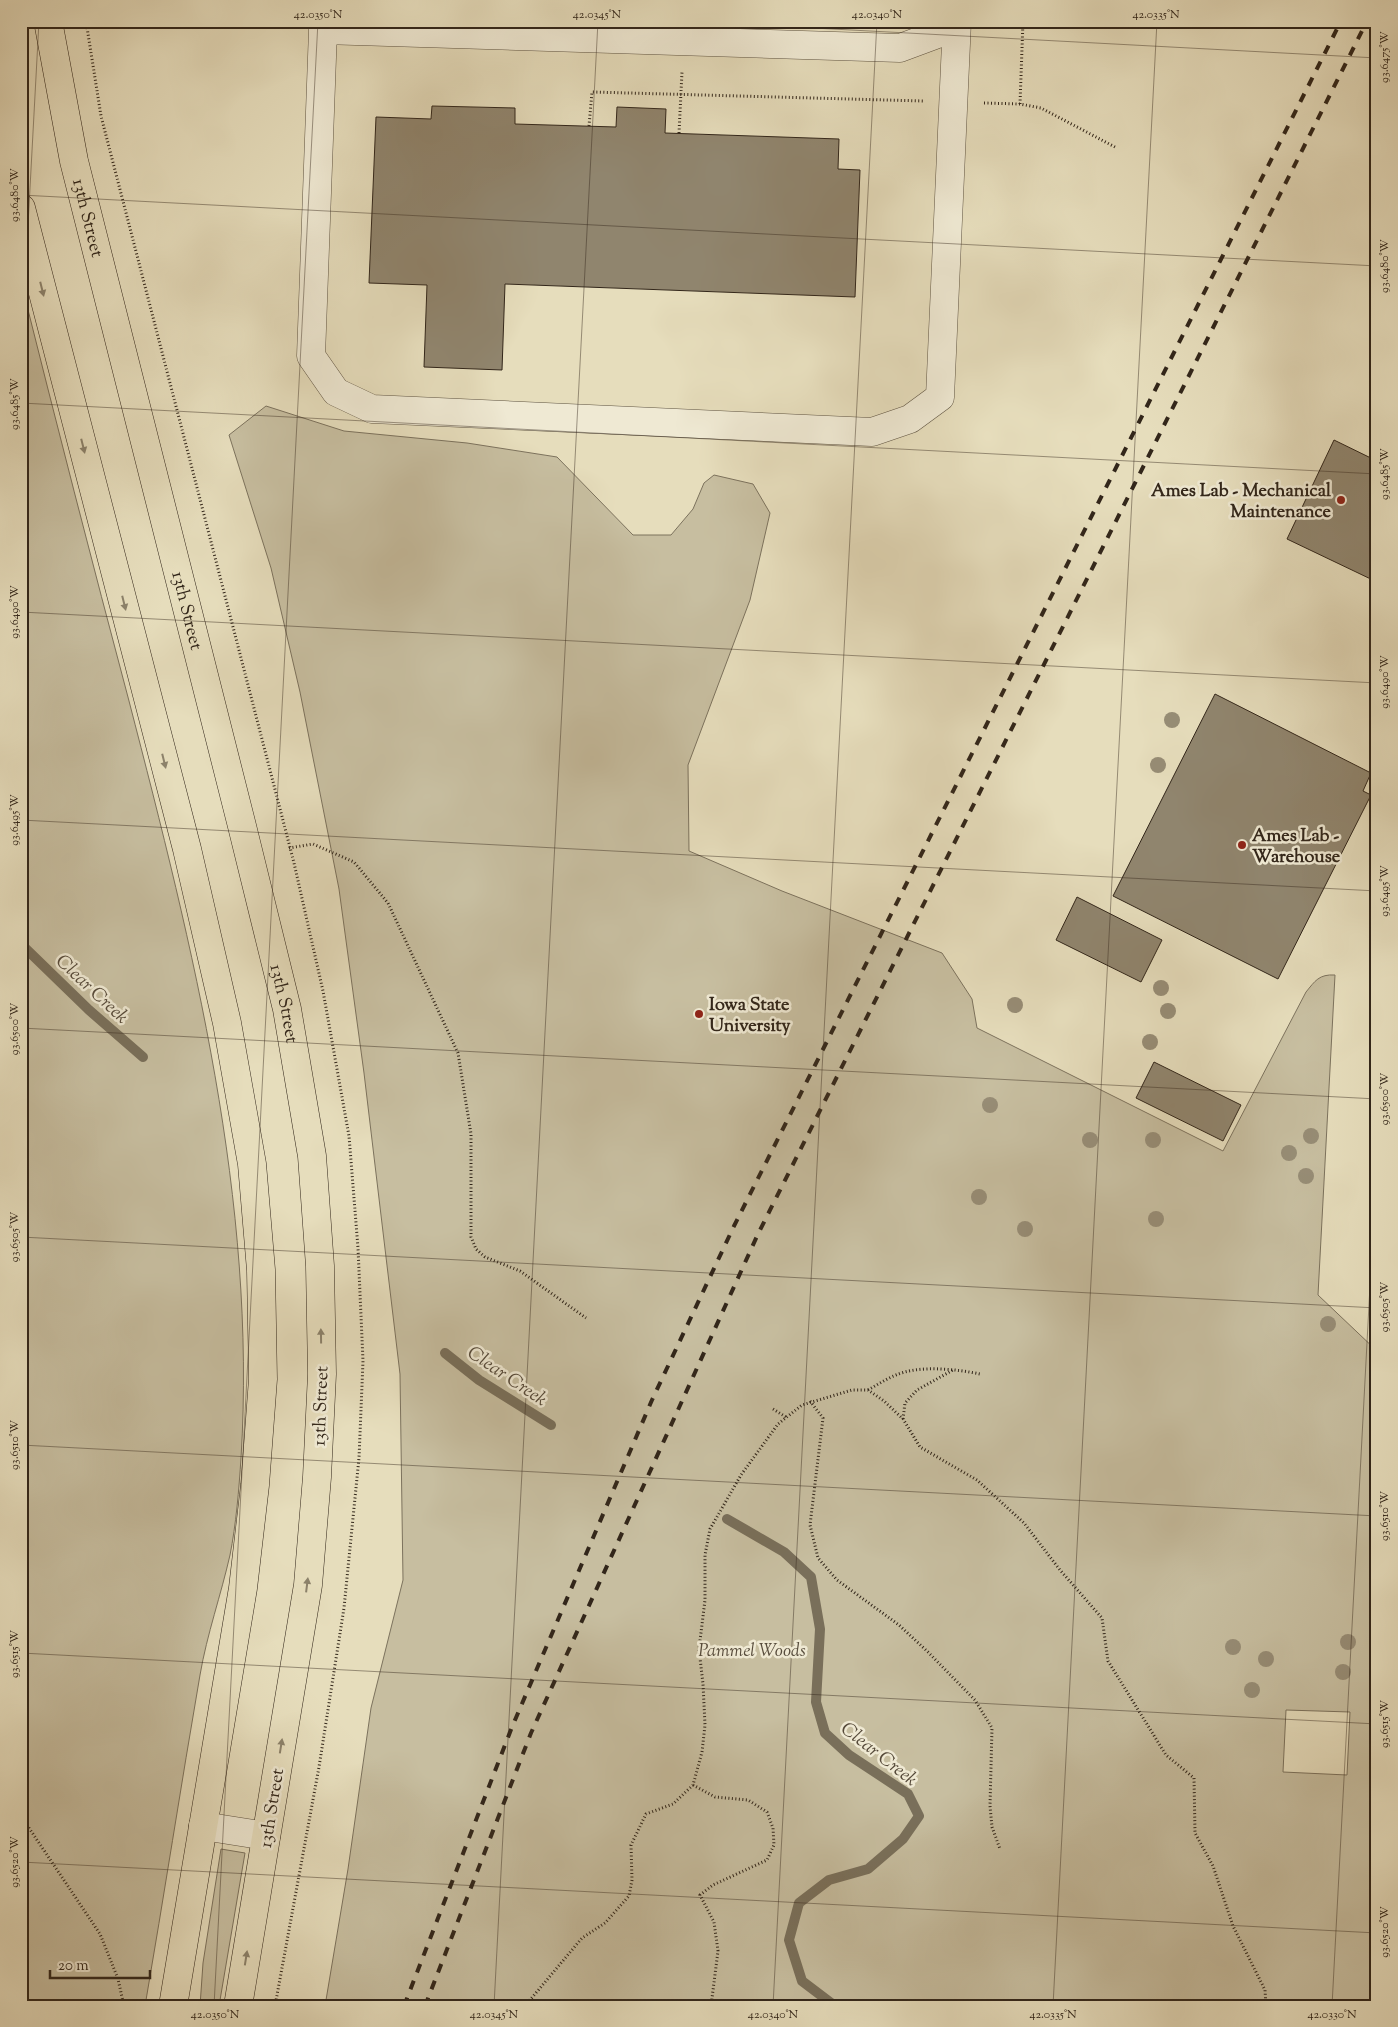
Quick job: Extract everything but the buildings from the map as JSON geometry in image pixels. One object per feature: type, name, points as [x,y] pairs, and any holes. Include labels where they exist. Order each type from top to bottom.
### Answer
[{"type":"main road","name":"13th Street","points":[[48,21],[77,170],[242,826],[286,1009],[312,1156],[320,1276],[322,1374],[317,1477],[308,1586],[238,2006]]},
{"type":"main road","points":[[21,208],[187,849],[227,1023],[252,1164],[260,1270],[263,1379],[256,1485],[243,1588],[173,2006]]},
{"type":"street","points":[[948,21],[935,35],[900,48],[323,30],[311,356],[336,392],[372,409],[872,432],[910,420],[940,397],[957,21]]},
{"type":"street","points":[[203,1826],[266,1836]]},
{"type":"path","points":[[1020,104],[1023,21]]},
{"type":"path","points":[[679,133],[683,41]]},
{"type":"path","points":[[589,126],[592,92],[1020,104],[1041,108],[1115,147]]},
{"type":"path","points":[[289,848],[312,844],[354,862],[388,902],[458,1053],[471,1134],[471,1237],[476,1249],[485,1257],[520,1271],[586,1318]]},
{"type":"path","points":[[520,2006],[530,2000],[582,1938],[605,1923],[629,1896],[632,1880],[631,1844],[646,1814],[673,1804],[693,1785],[702,1752],[705,1725],[699,1649],[705,1600],[705,1555],[710,1529],[741,1475],[778,1424],[810,1401],[852,1390],[868,1390],[897,1374],[922,1370],[956,1369],[980,1374]]},
{"type":"path","points":[[903,1419],[905,1404],[917,1390],[956,1369]]},
{"type":"path","points":[[868,1390],[884,1401],[903,1419],[920,1447],[977,1480],[1024,1523],[1060,1570],[1102,1618],[1108,1661],[1166,1755],[1194,1778],[1195,1833],[1212,1866],[1233,1926],[1265,1990],[1266,2006]]},
{"type":"path","points":[[810,1401],[823,1418],[810,1525],[818,1558],[837,1580],[899,1625],[975,1700],[992,1728],[990,1806],[992,1827],[1000,1849]]},
{"type":"path","points":[[773,1409],[786,1417]]},
{"type":"path","points":[[693,1785],[715,1797],[748,1800],[767,1812],[774,1828],[774,1845],[767,1860],[713,1885],[700,1895],[714,1922],[718,1951],[711,2006]]},
{"type":"path","points":[[21,1816],[100,1934],[118,1979],[124,2006]]},
{"type":"green space","points":[[21,282],[153,794],[197,981],[215,1076],[229,1171],[239,1266],[243,1362],[241,1458],[236,1519],[230,1555],[200,1675],[145,2006],[21,2006]]},
{"type":"green space","name":"Pammel Woods","points":[[266,406],[344,431],[467,443],[557,457],[633,535],[671,535],[693,509],[704,483],[714,475],[753,484],[770,513],[750,600],[688,765],[689,851],[782,891],[942,953],[972,999],[977,1028],[1223,1151],[1306,992],[1321,977],[1335,975],[1318,1295],[1377,1351],[1377,2006],[325,2006],[348,1869],[371,1708],[403,1580],[400,1374],[364,1073],[339,889],[300,692],[271,568],[229,435]],"holes":[[[1286,1710],[1350,1712],[1347,1775],[1283,1772]]]},
{"type":"green space","points":[[221,1849],[245,1853],[219,2006],[200,2006],[203,1963]]},
{"type":"waterway","name":"Clear Creek","points":[[21,944],[89,1010],[143,1057]]},
{"type":"waterway","name":"Clear Creek","points":[[445,1353],[479,1380],[551,1425]]},
{"type":"waterway","name":"Clear Creek","points":[[727,1519],[784,1552],[811,1577],[820,1629],[816,1702],[825,1733],[849,1755],[908,1794],[919,1816],[903,1839],[868,1869],[829,1880],[799,1903],[789,1940],[802,1981],[835,2006]]},
{"type":"railway","points":[[404,2006],[512,1727],[652,1400],[734,1226],[1341,21]]},
{"type":"railway","points":[[425,2006],[531,1733],[758,1234],[1367,21]]},
{"type":"place","name":"Ames Lab - Mechanical Maintenance","points":[[1341,500]]},
{"type":"place","name":"Ames Lab - Warehouse","points":[[1242,845]]},
{"type":"place","name":"Iowa State University","points":[[699,1014]]}]
